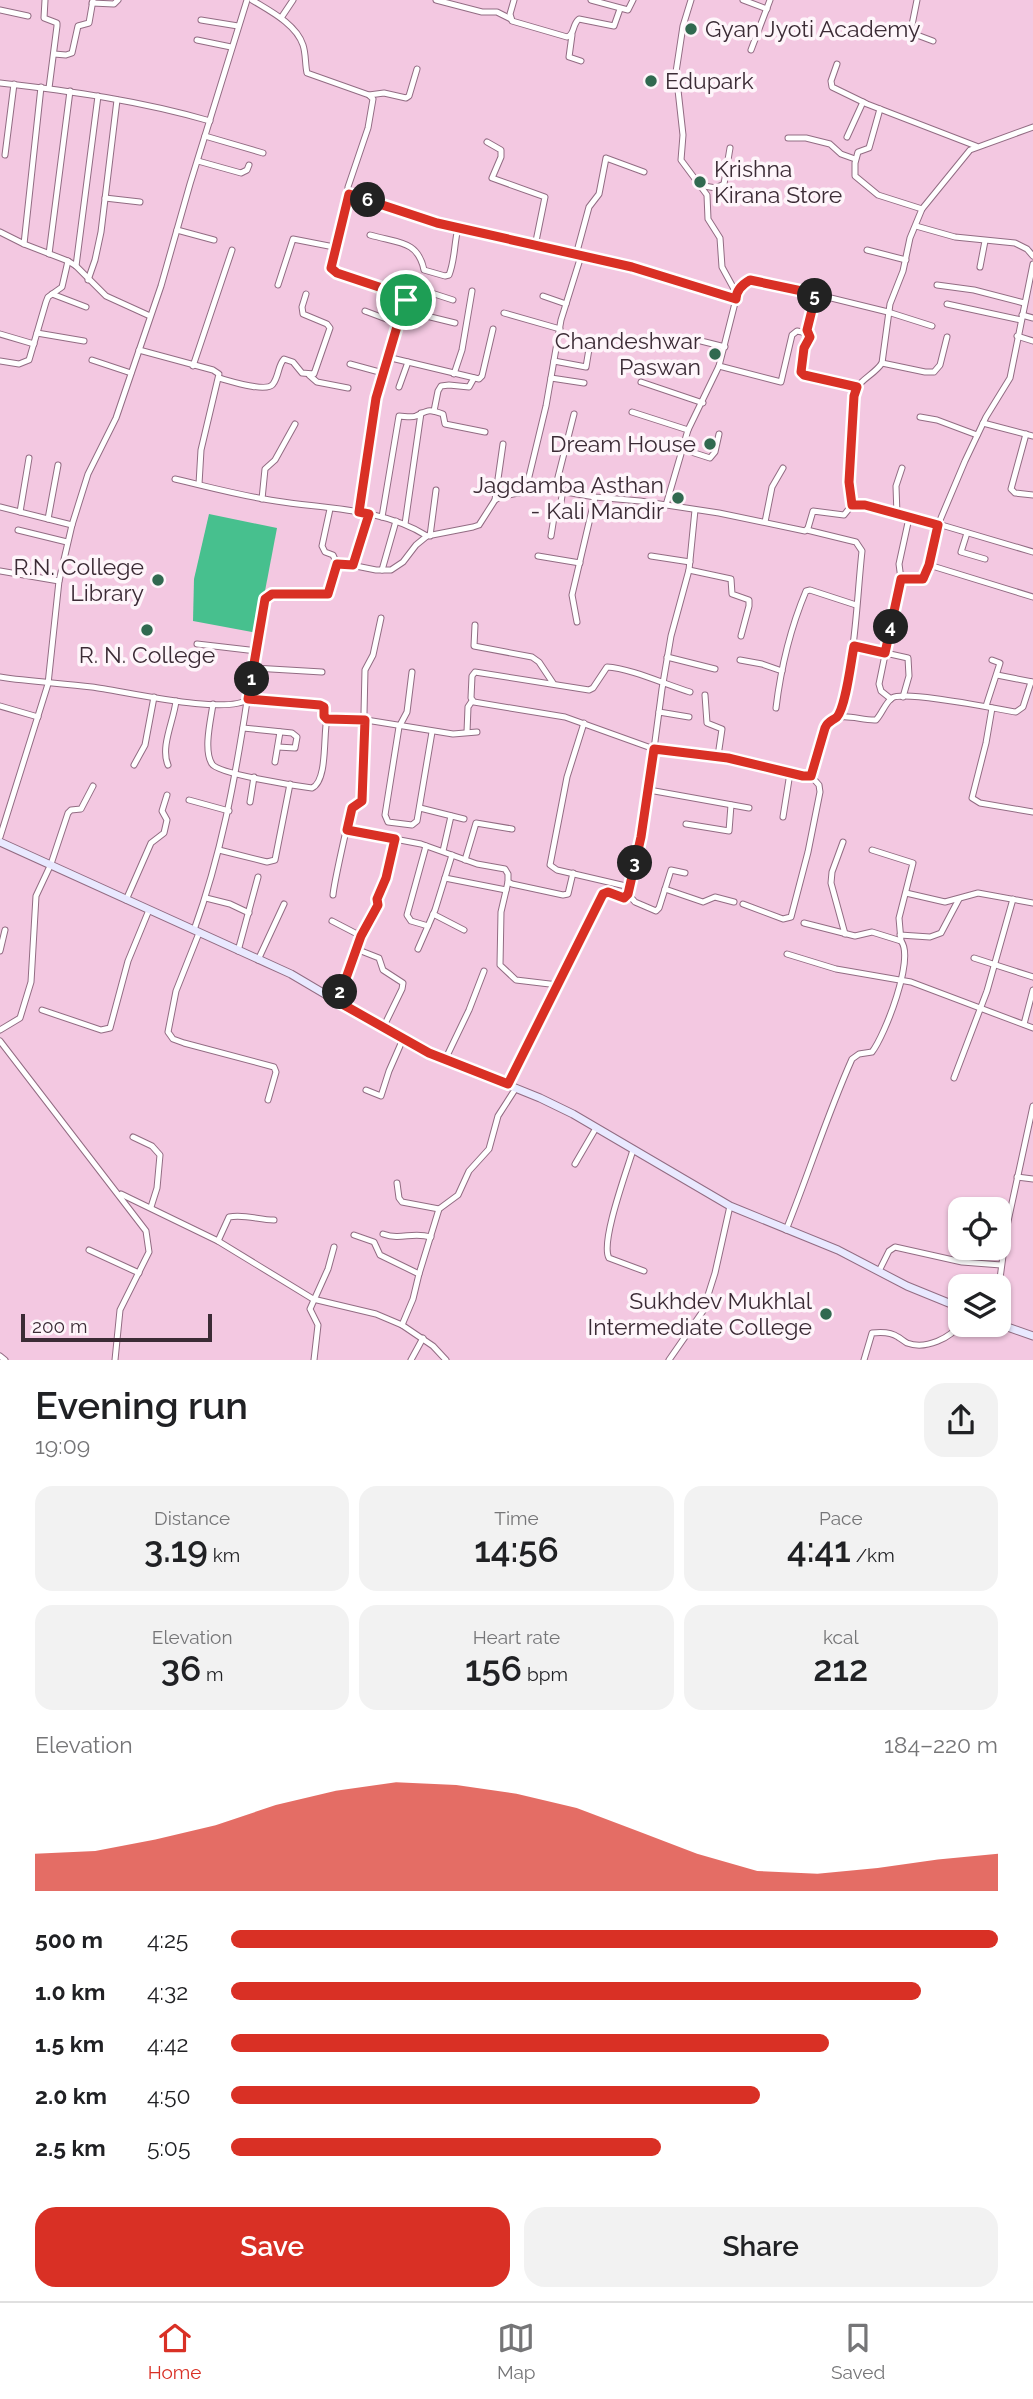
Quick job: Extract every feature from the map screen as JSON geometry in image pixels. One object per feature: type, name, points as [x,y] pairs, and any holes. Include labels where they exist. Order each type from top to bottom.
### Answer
[{"type":"main road","points":[[0,840],[291,974],[403,1039],[445,1060],[512,1086],[596,1128],[730,1206],[838,1251],[948,1303]]},
{"type":"main road","points":[[1011,1328],[1033,1336]]},
{"type":"street","points":[[45,0],[44,18],[57,23],[49,88]]},
{"type":"street","points":[[54,54],[66,55],[72,52],[78,26],[89,23],[92,1],[114,4],[118,0]]},
{"type":"street","points":[[0,840],[48,684],[59,581],[72,525],[88,474],[116,418],[162,286],[231,47],[250,0],[281,18],[301,40],[307,73],[369,95],[384,93],[406,98],[410,96],[417,69]]},
{"type":"street","points":[[281,18],[293,0]]},
{"type":"street","points":[[436,0],[482,12],[497,12],[564,37],[572,35]]},
{"type":"street","points":[[511,19],[514,0]]},
{"type":"street","points":[[590,0],[628,10],[633,0]]},
{"type":"street","points":[[691,0],[680,41],[675,81],[683,135],[682,163],[708,198],[708,219],[720,238],[722,267],[736,296]]},
{"type":"street","points":[[743,0],[766,9]]},
{"type":"street","points":[[751,50],[770,0]]},
{"type":"street","points":[[917,0],[911,30],[916,36],[933,41]]},
{"type":"street","points":[[581,61],[569,57],[575,22],[579,19],[614,26],[620,9]]},
{"type":"street","points":[[0,10],[28,16]]},
{"type":"street","points":[[201,20],[238,26]]},
{"type":"street","points":[[197,40],[231,47]]},
{"type":"street","points":[[836,64],[832,87],[880,109],[976,146]]},
{"type":"street","points":[[0,83],[98,96],[173,110],[210,121]]},
{"type":"street","points":[[5,155],[14,84]]},
{"type":"street","points":[[24,244],[41,88]]},
{"type":"street","points":[[49,254],[70,91]]},
{"type":"street","points":[[369,95],[373,99],[373,106],[348,187],[349,194],[331,264],[333,271],[406,296]]},
{"type":"street","points":[[76,266],[98,96]]},
{"type":"street","points":[[88,280],[96,260],[117,100]]},
{"type":"street","points":[[847,137],[863,102]]},
{"type":"street","points":[[880,109],[869,148],[859,150],[855,159],[855,176],[886,199],[922,209]]},
{"type":"street","points":[[807,530],[813,511],[844,515],[852,505],[849,482],[854,396],[857,387],[882,363],[888,312],[922,209],[959,161],[976,146],[1033,127]]},
{"type":"street","points":[[205,136],[263,153]]},
{"type":"street","points":[[788,138],[806,138],[830,144],[841,154],[855,159]]},
{"type":"street","points":[[487,142],[500,150],[501,157],[492,178],[545,197],[535,246]]},
{"type":"street","points":[[698,185],[716,188],[724,184],[730,148]]},
{"type":"street","points":[[526,489],[589,206],[598,194],[606,158],[644,172]]},
{"type":"street","points":[[198,161],[237,172],[245,172],[249,165]]},
{"type":"street","points":[[349,194],[458,228],[641,270],[736,296]]},
{"type":"street","points":[[105,198],[141,202]]},
{"type":"street","points":[[916,226],[955,237],[1021,245],[1033,256]]},
{"type":"street","points":[[370,235],[414,248],[422,257],[424,270],[447,276],[454,259],[453,249],[458,228]]},
{"type":"street","points":[[177,230],[214,240]]},
{"type":"street","points":[[0,232],[68,261],[106,296],[150,316]]},
{"type":"street","points":[[278,285],[293,239],[334,247]]},
{"type":"street","points":[[980,267],[985,241]]},
{"type":"street","points":[[193,366],[232,250]]},
{"type":"street","points":[[867,250],[906,260]]},
{"type":"street","points":[[0,361],[19,364],[29,360],[46,302],[62,287],[68,261]]},
{"type":"street","points":[[901,579],[921,580],[929,565],[938,525],[977,435],[1010,378],[1033,264]]},
{"type":"street","points":[[666,505],[688,430],[719,366],[736,296],[745,283],[758,280],[888,312],[932,326]]},
{"type":"street","points":[[937,285],[974,290],[1024,303]]},
{"type":"street","points":[[359,512],[375,406],[408,289],[413,287],[453,300]]},
{"type":"street","points":[[454,374],[462,350],[472,291]]},
{"type":"street","points":[[52,294],[86,307]]},
{"type":"street","points":[[306,294],[303,314],[327,324],[330,328],[315,371],[309,375]]},
{"type":"street","points":[[816,294],[807,332],[810,341],[805,345],[801,372],[804,375],[857,387]]},
{"type":"street","points":[[543,296],[566,304]]},
{"type":"street","points":[[947,304],[987,314],[1033,318]]},
{"type":"street","points":[[402,310],[455,323]]},
{"type":"street","points":[[365,311],[397,323]]},
{"type":"street","points":[[503,313],[560,329]]},
{"type":"street","points":[[387,357],[474,379],[481,378],[493,329]]},
{"type":"street","points":[[719,366],[777,382],[783,379],[794,331],[807,332]]},
{"type":"street","points":[[37,332],[84,341]]},
{"type":"street","points":[[0,334],[34,344]]},
{"type":"street","points":[[1017,336],[1033,341]]},
{"type":"street","points":[[882,363],[934,372],[940,365],[947,337]]},
{"type":"street","points":[[689,338],[725,347]]},
{"type":"street","points":[[554,361],[586,367],[589,349]]},
{"type":"street","points":[[139,350],[216,371],[219,379],[201,450],[199,484]]},
{"type":"street","points":[[219,379],[261,388],[269,387],[274,383],[284,359],[291,360],[299,372],[309,375],[317,382],[348,388]]},
{"type":"street","points":[[92,360],[131,373]]},
{"type":"street","points":[[787,360],[801,364]]},
{"type":"street","points":[[399,387],[408,362]]},
{"type":"street","points":[[350,364],[383,373]]},
{"type":"street","points":[[551,378],[584,383]]},
{"type":"street","points":[[433,411],[441,386],[469,387],[474,379]]},
{"type":"street","points":[[641,382],[703,403]]},
{"type":"street","points":[[405,524],[421,411]]},
{"type":"street","points":[[382,517],[397,418],[401,415],[415,416],[421,411],[433,411],[443,414],[445,424],[485,432]]},
{"type":"street","points":[[632,412],[688,430]]},
{"type":"street","points":[[555,489],[574,414]]},
{"type":"street","points":[[920,417],[937,420],[977,435]]},
{"type":"street","points":[[984,423],[1033,436]]},
{"type":"street","points":[[262,499],[265,469],[275,460],[295,424]]},
{"type":"street","points":[[682,449],[710,458],[715,452],[719,434]]},
{"type":"street","points":[[1026,434],[1011,489],[1015,493],[1033,495]]},
{"type":"street","points":[[337,564],[382,570],[397,567],[428,536],[479,525],[495,500],[503,444]]},
{"type":"street","points":[[20,512],[29,458]]},
{"type":"street","points":[[48,519],[58,465]]},
{"type":"street","points":[[765,522],[772,487],[783,468]]},
{"type":"street","points":[[897,515],[896,486],[902,468]]},
{"type":"street","points":[[175,479],[262,499],[369,514],[405,524],[428,536]]},
{"type":"street","points":[[495,500],[526,489],[555,489],[765,522],[859,544],[862,551],[856,605],[857,630],[846,688],[837,716],[828,722],[825,728],[811,776]]},
{"type":"street","points":[[428,536],[436,490]]},
{"type":"street","points":[[551,536],[563,490]]},
{"type":"street","points":[[577,622],[572,595],[595,497]]},
{"type":"street","points":[[852,505],[865,505],[928,521],[1033,552]]},
{"type":"street","points":[[0,508],[72,525]]},
{"type":"street","points":[[268,1100],[276,1072],[274,1067],[184,1043],[173,1039],[168,1032],[176,991],[197,931],[229,811],[264,604],[267,595],[277,593],[315,596],[328,594],[337,564],[333,555],[324,552],[322,546],[330,509]]},
{"type":"street","points":[[402,1325],[413,1299],[439,1209],[458,1195],[469,1171],[489,1149],[498,1116],[603,894],[608,892],[624,898],[629,891],[649,790],[667,657],[690,566],[695,510]]},
{"type":"street","points":[[353,565],[369,514]]},
{"type":"street","points":[[891,699],[879,686],[901,579],[899,564],[909,518]]},
{"type":"street","points":[[382,570],[396,521]]},
{"type":"street","points":[[18,530],[68,542]]},
{"type":"street","points":[[967,533],[961,552],[985,559]]},
{"type":"street","points":[[538,556],[580,564]]},
{"type":"street","points":[[651,556],[731,579],[732,594],[749,600],[741,636]]},
{"type":"street","points":[[929,565],[1033,597]]},
{"type":"street","points":[[0,571],[59,581]]},
{"type":"street","points":[[776,708],[782,671],[799,604],[806,592],[813,591],[856,605]]},
{"type":"street","points":[[333,895],[352,808],[362,801],[365,670],[373,655],[381,618]]},
{"type":"street","points":[[475,625],[474,646],[533,657],[552,683]]},
{"type":"street","points":[[197,644],[257,651]]},
{"type":"street","points":[[854,646],[908,658],[909,676],[903,697]]},
{"type":"street","points":[[667,657],[715,669]]},
{"type":"street","points":[[740,660],[782,671]]},
{"type":"street","points":[[992,660],[1000,662],[989,707],[986,743],[972,798],[980,803],[1033,812]]},
{"type":"street","points":[[254,667],[322,672]]},
{"type":"street","points":[[467,732],[468,707],[472,701],[472,676],[475,672],[589,690],[593,688],[603,670],[612,667],[690,692]]},
{"type":"street","points":[[412,672],[407,712],[399,727],[384,818],[388,822],[412,825],[417,821],[432,732]]},
{"type":"street","points":[[837,716],[876,720],[891,699],[903,697],[1019,710],[1023,707],[1032,682],[997,675]]},
{"type":"street","points":[[0,677],[93,687],[176,701],[238,704],[248,700],[320,705],[324,707],[324,716],[327,719],[324,731],[325,752],[318,785],[313,788],[290,785],[236,774],[212,765],[208,737],[213,704]]},
{"type":"street","points":[[705,695],[707,723],[722,729],[718,756]]},
{"type":"street","points":[[134,765],[145,746],[155,697]]},
{"type":"street","points":[[169,765],[165,752],[176,701]]},
{"type":"street","points":[[472,701],[584,723],[654,749],[718,756],[811,776],[819,785],[820,792],[791,917],[783,919],[743,904]]},
{"type":"street","points":[[0,706],[38,717]]},
{"type":"street","points":[[659,712],[689,717]]},
{"type":"street","points":[[327,719],[365,720],[459,735],[477,732]]},
{"type":"street","points":[[584,723],[567,777],[550,860],[553,868],[629,891],[635,902],[656,911],[671,870],[685,873]]},
{"type":"street","points":[[243,728],[295,735],[297,747],[278,747]]},
{"type":"street","points":[[275,762],[280,732]]},
{"type":"street","points":[[783,817],[790,773]]},
{"type":"street","points":[[250,802],[254,777]]},
{"type":"street","points":[[219,850],[268,862],[275,860],[290,785]]},
{"type":"street","points":[[0,1030],[20,1018],[30,986],[34,902],[38,888],[51,864],[68,813],[81,809],[93,786]]},
{"type":"street","points":[[649,790],[749,808]]},
{"type":"street","points":[[126,900],[151,843],[164,833],[167,820],[162,811],[167,795]]},
{"type":"street","points":[[189,800],[229,811]]},
{"type":"street","points":[[0,805],[9,808]]},
{"type":"street","points":[[687,824],[727,831],[730,829],[731,805]]},
{"type":"street","points":[[420,808],[464,819]]},
{"type":"street","points":[[443,851],[451,816]]},
{"type":"street","points":[[465,860],[476,823],[512,829]]},
{"type":"street","points":[[347,830],[426,846],[465,860],[505,869],[508,882],[501,912],[500,965],[516,980],[558,985]]},
{"type":"street","points":[[335,1000],[361,936],[378,905],[377,899],[386,878],[395,839]]},
{"type":"street","points":[[843,842],[832,872],[831,883],[845,934]]},
{"type":"street","points":[[426,846],[407,915],[411,921],[428,926]]},
{"type":"street","points":[[786,1230],[826,1120],[848,1069],[855,1055],[875,1049],[890,1016],[901,980],[906,952],[899,918],[913,863],[872,850]]},
{"type":"street","points":[[418,949],[433,914],[452,855]]},
{"type":"street","points":[[508,882],[566,895],[573,873]]},
{"type":"street","points":[[239,951],[258,877]]},
{"type":"street","points":[[445,877],[506,890]]},
{"type":"street","points":[[665,889],[703,902],[715,897],[734,902]]},
{"type":"street","points":[[906,893],[944,902],[978,893],[1033,903]]},
{"type":"street","points":[[206,898],[230,904],[249,913]]},
{"type":"street","points":[[804,923],[855,936],[872,932],[901,938],[930,937],[941,933],[959,899]]},
{"type":"street","points":[[954,1078],[987,990],[1013,899]]},
{"type":"street","points":[[258,960],[284,904]]},
{"type":"street","points":[[42,1010],[101,1030],[110,1028],[128,961],[149,910]]},
{"type":"street","points":[[433,914],[464,930]]},
{"type":"street","points":[[332,922],[361,936]]},
{"type":"street","points":[[0,951],[5,930]]},
{"type":"street","points":[[356,949],[379,958],[383,970],[403,983],[383,1028]]},
{"type":"street","points":[[787,954],[847,971],[911,982],[1033,1028]]},
{"type":"street","points":[[974,958],[1033,977]]},
{"type":"street","points":[[445,1060],[484,971]]},
{"type":"street","points":[[1024,1024],[1033,990]]},
{"type":"street","points":[[366,1090],[382,1096],[403,1039]]},
{"type":"street","points":[[0,1041],[146,1231],[149,1252],[120,1310],[116,1360]]},
{"type":"street","points":[[1000,1274],[1033,1106]]},
{"type":"street","points":[[575,1164],[596,1128]]},
{"type":"street","points":[[134,1138],[152,1146],[160,1155],[157,1188],[150,1207]]},
{"type":"street","points":[[633,1150],[609,1227],[606,1252],[613,1260],[644,1271]]},
{"type":"street","points":[[1017,1177],[1033,1179]]},
{"type":"street","points":[[397,1183],[402,1202],[439,1209]]},
{"type":"street","points":[[118,1193],[218,1241],[313,1299],[376,1314],[402,1325],[423,1338],[446,1360]]},
{"type":"street","points":[[669,1360],[692,1329],[706,1304],[730,1206]]},
{"type":"street","points":[[218,1241],[229,1217],[241,1215],[274,1220]]},
{"type":"street","points":[[383,1234],[397,1238],[416,1233],[431,1237]]},
{"type":"street","points":[[354,1235],[374,1242],[380,1255],[419,1274]]},
{"type":"street","points":[[314,1360],[318,1323],[310,1312],[334,1247]]},
{"type":"street","points":[[878,1271],[889,1251],[895,1247],[962,1262],[1001,1265]]},
{"type":"street","points":[[89,1251],[139,1273]]},
{"type":"street","points":[[864,1360],[872,1333],[894,1334],[911,1344],[935,1342],[948,1336]]},
{"type":"street","points":[[411,1360],[423,1338]]},
{"type":"street","points":[[0,1356],[5,1360]]},
{"type":"green space","points":[[209,514],[277,528],[257,633],[193,621],[194,579]]},
{"type":"place","name":"Gyan Jyoti Academy","points":[[691,29]]},
{"type":"place","name":"Edupark","points":[[651,81]]},
{"type":"place","name":"Krishna Kirana Store","points":[[700,182]]},
{"type":"place","name":"Chandeshwar Paswan","points":[[715,354]]},
{"type":"place","name":"Dream House","points":[[710,444]]},
{"type":"place","name":"Jagdamba Asthan - Kali Mandir","points":[[678,498]]},
{"type":"place","name":"R.N. College Library","points":[[158,580]]},
{"type":"place","name":"R. N. College","points":[[147,630]]},
{"type":"place","name":"Sukhdev Mukhlal Intermediate College","points":[[826,1314]]},
{"type":"route","points":[[349,194],[437,223],[632,267],[736,299],[736,294],[750,280],[816,294],[807,330],[810,341],[804,348],[801,372],[804,375],[857,387],[854,396],[849,482],[852,505],[865,505],[938,525],[923,579],[901,579],[885,653],[854,646],[843,701],[837,716],[828,722],[825,728],[811,776],[718,756],[654,749],[641,837],[628,894],[624,898],[608,892],[603,894],[508,1084],[429,1053],[335,1000],[345,981],[361,936],[376,911],[395,839],[347,830],[352,808],[362,801],[365,720],[327,719],[324,716],[324,707],[320,705],[248,699],[267,595],[328,594],[337,564],[353,565],[369,514],[359,512],[376,398],[406,300],[406,296],[394,290],[362,282],[331,268],[340,222],[349,194]]}]
